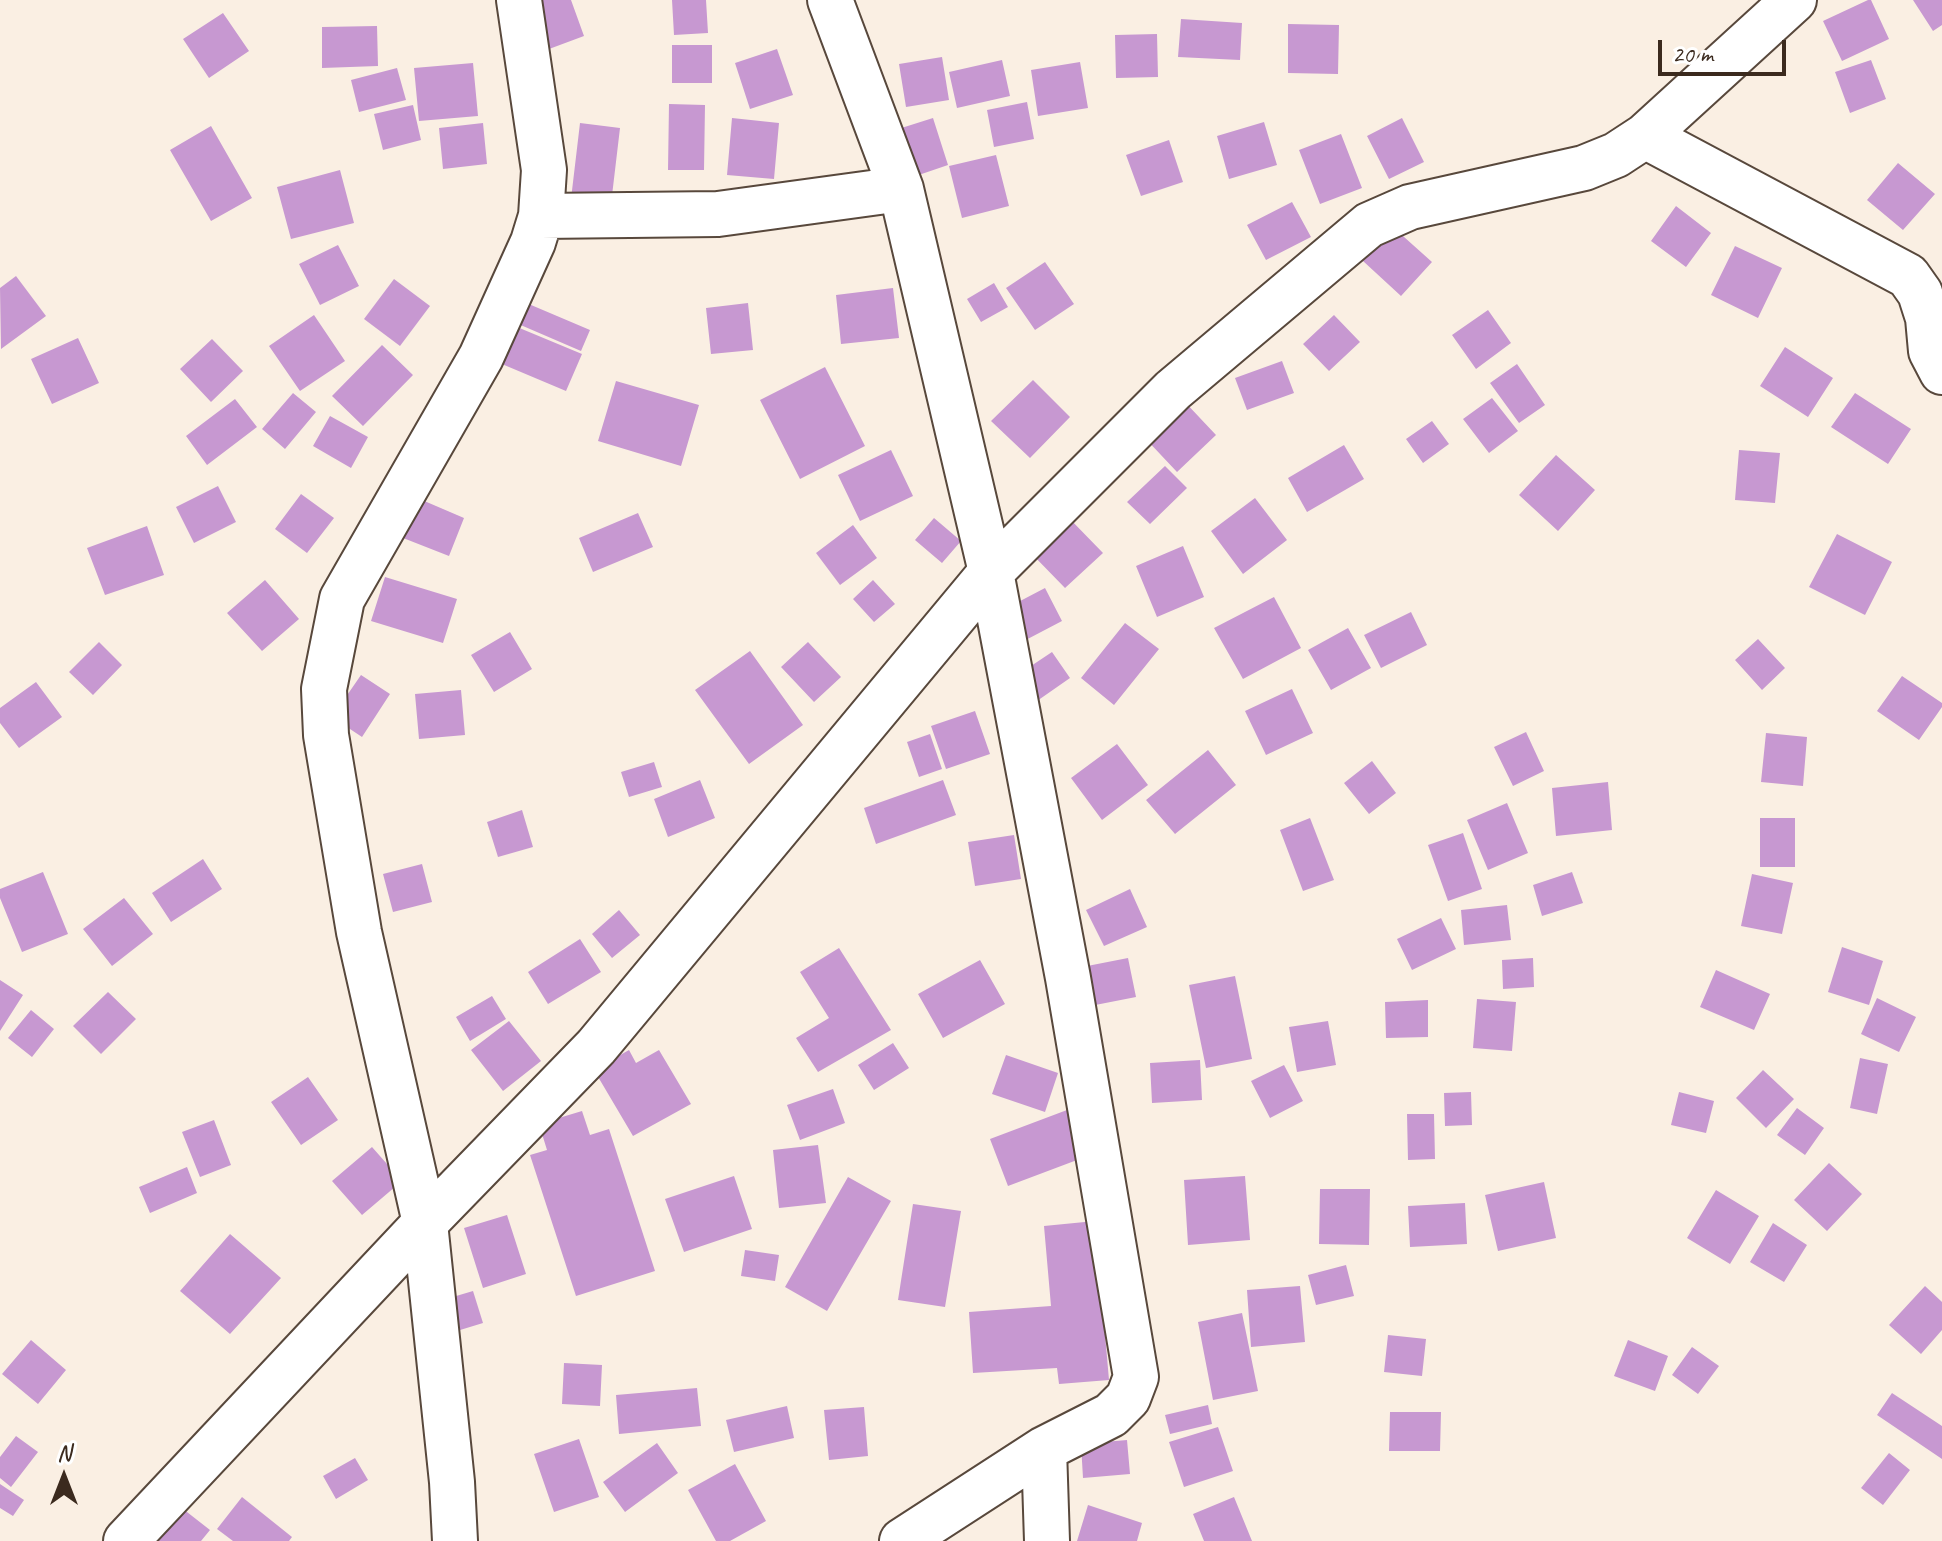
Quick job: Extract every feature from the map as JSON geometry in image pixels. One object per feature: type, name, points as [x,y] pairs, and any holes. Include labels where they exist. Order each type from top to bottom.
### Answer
[{"type":"street","points":[[455,1541],[452,1482],[425,1223],[359,932],[326,735],[324,689],[342,599],[481,357],[533,242],[541,216],[544,170],[519,0]]},
{"type":"street","points":[[830,0],[901,189],[991,572],[1068,978],[1136,1377],[1128,1398],[1111,1415],[1044,1449],[902,1541]]},
{"type":"street","points":[[126,1541],[425,1223],[596,1047],[991,572],[1173,390],[1369,225],[1410,207],[1584,168],[1616,155],[1645,136],[1794,0]]},
{"type":"street","points":[[1645,136],[1908,276],[1920,293],[1928,318],[1931,351],[1942,372]]},
{"type":"street","points":[[541,216],[718,214],[901,189]]},
{"type":"street","points":[[1044,1449],[1047,1541]]},
{"type":"building","points":[[523,0],[571,0],[584,36],[541,52]]},
{"type":"building","points":[[672,0],[706,0],[708,33],[674,35]]},
{"type":"building","points":[[1871,0],[1889,39],[1842,61],[1823,21]]},
{"type":"building","points":[[1913,0],[1942,0],[1942,25],[1933,31]]},
{"type":"building","points":[[223,13],[249,51],[209,78],[183,39]]},
{"type":"building","points":[[1181,19],[1242,23],[1240,60],[1178,57]]},
{"type":"building","points":[[1288,24],[1339,25],[1338,74],[1288,73]]},
{"type":"building","points":[[377,26],[378,66],[322,68],[322,27]]},
{"type":"building","points":[[1157,34],[1158,77],[1116,78],[1115,35]]},
{"type":"building","points":[[672,45],[712,45],[712,83],[672,83]]},
{"type":"building","points":[[777,49],[793,95],[750,109],[735,63]]},
{"type":"building","points":[[942,57],[949,100],[906,107],[899,64]]},
{"type":"building","points":[[1002,60],[1010,96],[957,108],[949,72]]},
{"type":"building","points":[[1871,60],[1886,99],[1850,113],[1835,72]]},
{"type":"building","points":[[1080,62],[1088,108],[1038,116],[1031,70]]},
{"type":"building","points":[[473,63],[478,116],[419,121],[414,68]]},
{"type":"building","points":[[397,68],[406,100],[359,112],[351,80]]},
{"type":"building","points":[[1027,102],[1034,139],[994,147],[987,110]]},
{"type":"building","points":[[669,104],[705,105],[704,170],[668,170]]},
{"type":"building","points":[[413,105],[421,140],[383,150],[374,114]]},
{"type":"building","points":[[732,118],[779,123],[774,179],[727,175]]},
{"type":"building","points":[[933,118],[948,165],[907,179],[892,131]]},
{"type":"building","points":[[1402,118],[1424,162],[1389,179],[1367,136]]},
{"type":"building","points":[[1264,122],[1277,165],[1229,179],[1217,136]]},
{"type":"building","points":[[483,123],[487,164],[443,169],[439,128]]},
{"type":"building","points":[[580,123],[620,128],[611,204],[571,199]]},
{"type":"building","points":[[211,126],[252,198],[211,221],[170,150]]},
{"type":"building","points":[[1341,134],[1362,188],[1320,204],[1299,150]]},
{"type":"building","points":[[1169,140],[1183,182],[1141,196],[1126,155]]},
{"type":"building","points":[[996,155],[1009,206],[962,218],[949,166]]},
{"type":"building","points":[[1898,163],[1935,194],[1903,230],[1867,200]]},
{"type":"building","points":[[340,170],[354,223],[291,239],[277,187]]},
{"type":"building","points":[[1292,202],[1311,237],[1266,260],[1247,225]]},
{"type":"building","points":[[1676,206],[1711,233],[1686,267],[1651,241]]},
{"type":"building","points":[[1394,228],[1432,262],[1401,296],[1363,261]]},
{"type":"building","points":[[338,245],[359,286],[320,305],[299,264]]},
{"type":"building","points":[[1735,246],[1782,268],[1758,318],[1711,295]]},
{"type":"building","points":[[1045,262],[1074,304],[1035,330],[1006,288]]},
{"type":"building","points":[[16,276],[46,316],[1,349],[0,288]]},
{"type":"building","points":[[394,279],[430,306],[400,346],[364,319]]},
{"type":"building","points":[[994,283],[1008,307],[981,322],[967,299]]},
{"type":"building","points":[[893,288],[899,338],[841,344],[836,295]]},
{"type":"building","points":[[524,302],[590,330],[581,351],[516,323]]},
{"type":"building","points":[[748,303],[753,350],[711,354],[706,308]]},
{"type":"building","points":[[1488,310],[1511,343],[1476,369],[1452,335]]},
{"type":"building","points":[[314,315],[345,361],[300,391],[269,346]]},
{"type":"building","points":[[1334,315],[1360,342],[1329,371],[1303,344]]},
{"type":"building","points":[[505,322],[582,354],[566,391],[490,359]]},
{"type":"building","points":[[78,338],[99,383],[52,404],[31,359]]},
{"type":"building","points":[[212,339],[243,371],[211,402],[180,369]]},
{"type":"building","points":[[382,345],[413,375],[363,426],[332,396]]},
{"type":"building","points":[[1785,347],[1833,378],[1808,417],[1760,386]]},
{"type":"building","points":[[1282,361],[1294,393],[1247,410],[1235,378]]},
{"type":"building","points":[[1517,364],[1545,405],[1519,423],[1490,383]]},
{"type":"building","points":[[825,367],[865,446],[800,479],[760,400]]},
{"type":"building","points":[[1033,380],[1070,417],[1030,458],[991,421]]},
{"type":"building","points":[[616,381],[699,405],[681,466],[598,441]]},
{"type":"building","points":[[293,393],[316,412],[285,449],[262,429]]},
{"type":"building","points":[[1855,393],[1911,429],[1888,464],[1831,427]]},
{"type":"building","points":[[1492,398],[1518,431],[1489,453],[1463,419]]},
{"type":"building","points":[[235,399],[257,427],[207,465],[186,436]]},
{"type":"building","points":[[1183,400],[1216,435],[1177,472],[1144,437]]},
{"type":"building","points":[[330,416],[368,437],[351,468],[313,446]]},
{"type":"building","points":[[1432,421],[1449,444],[1423,463],[1406,439]]},
{"type":"building","points":[[1344,445],[1364,479],[1307,512],[1288,478]]},
{"type":"building","points":[[891,450],[913,496],[860,521],[838,475]]},
{"type":"building","points":[[1739,450],[1780,453],[1775,503],[1735,500]]},
{"type":"building","points":[[1556,455],[1595,490],[1558,531],[1519,495]]},
{"type":"building","points":[[1165,466],[1187,488],[1150,524],[1127,502]]},
{"type":"building","points":[[218,486],[236,522],[194,543],[176,507]]},
{"type":"building","points":[[301,494],[334,518],[307,553],[275,529]]},
{"type":"building","points":[[415,497],[464,518],[449,556],[398,536]]},
{"type":"building","points":[[1255,498],[1287,540],[1243,574],[1211,531]]},
{"type":"building","points":[[638,513],[653,547],[593,572],[579,538]]},
{"type":"building","points":[[1067,516],[1103,553],[1065,588],[1029,551]]},
{"type":"building","points":[[934,518],[961,541],[942,563],[915,540]]},
{"type":"building","points":[[853,525],[877,558],[840,585],[816,553]]},
{"type":"building","points":[[147,526],[164,575],[105,595],[87,548]]},
{"type":"building","points":[[1837,534],[1892,562],[1865,615],[1809,587]]},
{"type":"building","points":[[1183,546],[1204,597],[1157,617],[1136,566]]},
{"type":"building","points":[[385,577],[457,599],[443,643],[371,621]]},
{"type":"building","points":[[265,580],[299,619],[262,651],[227,613]]},
{"type":"building","points":[[873,580],[895,604],[874,622],[853,599]]},
{"type":"building","points":[[1045,588],[1062,621],[1020,643],[1003,610]]},
{"type":"building","points":[[1274,597],[1301,648],[1243,679],[1214,628]]},
{"type":"building","points":[[1411,612],[1427,645],[1381,668],[1364,635]]},
{"type":"building","points":[[1125,623],[1159,649],[1114,705],[1081,678]]},
{"type":"building","points":[[1348,628],[1371,668],[1331,690],[1308,650]]},
{"type":"building","points":[[510,632],[532,669],[494,692],[471,655]]},
{"type":"building","points":[[1758,639],[1785,668],[1762,690],[1735,660]]},
{"type":"building","points":[[99,642],[122,665],[93,695],[69,672]]},
{"type":"building","points":[[808,642],[841,677],[814,702],[781,667]]},
{"type":"building","points":[[750,651],[803,725],[749,764],[695,690]]},
{"type":"building","points":[[1052,652],[1070,678],[1037,701],[1019,674]]},
{"type":"building","points":[[361,675],[390,694],[362,737],[332,717]]},
{"type":"building","points":[[1902,676],[1942,703],[1919,740],[1877,711]]},
{"type":"building","points":[[36,682],[62,717],[19,748],[0,723],[0,708]]},
{"type":"building","points":[[1292,689],[1313,733],[1266,755],[1245,711]]},
{"type":"building","points":[[461,690],[465,735],[419,739],[415,694]]},
{"type":"building","points":[[975,711],[990,754],[946,769],[931,726]]},
{"type":"building","points":[[1526,732],[1544,771],[1513,786],[1494,747]]},
{"type":"building","points":[[1766,733],[1807,737],[1803,786],[1761,782]]},
{"type":"building","points":[[930,734],[942,769],[919,777],[907,742]]},
{"type":"building","points":[[1117,744],[1148,785],[1102,820],[1071,778]]},
{"type":"building","points":[[1208,750],[1236,785],[1175,834],[1146,800]]},
{"type":"building","points":[[1372,761],[1396,793],[1369,814],[1344,783]]},
{"type":"building","points":[[654,762],[662,787],[629,797],[621,772]]},
{"type":"building","points":[[700,780],[715,818],[668,837],[654,799]]},
{"type":"building","points":[[943,780],[956,815],[876,844],[864,808]]},
{"type":"building","points":[[1608,782],[1612,830],[1556,836],[1552,788]]},
{"type":"building","points":[[1507,803],[1528,853],[1488,870],[1467,820]]},
{"type":"building","points":[[522,810],[533,847],[498,857],[487,822]]},
{"type":"building","points":[[1310,818],[1334,880],[1303,891],[1280,830]]},
{"type":"building","points":[[1760,818],[1795,818],[1795,867],[1760,867]]},
{"type":"building","points":[[1463,833],[1482,889],[1448,901],[1428,845]]},
{"type":"building","points":[[1014,835],[1021,879],[975,886],[968,842]]},
{"type":"building","points":[[203,859],[222,889],[171,922],[152,893]]},
{"type":"building","points":[[422,864],[432,902],[393,912],[383,874]]},
{"type":"building","points":[[43,872],[68,934],[22,952],[0,898],[0,889]]},
{"type":"building","points":[[1572,872],[1583,903],[1542,916],[1533,885]]},
{"type":"building","points":[[1752,874],[1793,883],[1782,934],[1741,926]]},
{"type":"building","points":[[1130,889],[1147,927],[1104,946],[1086,910]]},
{"type":"building","points":[[124,898],[153,934],[112,966],[83,929]]},
{"type":"building","points":[[1507,905],[1511,940],[1464,945],[1461,910]]},
{"type":"building","points":[[619,910],[640,935],[612,958],[592,934]]},
{"type":"building","points":[[1441,918],[1456,949],[1412,970],[1397,939]]},
{"type":"building","points":[[580,939],[601,972],[548,1004],[528,972]]},
{"type":"building","points":[[1842,947],[1883,961],[1869,1005],[1828,992]]},
{"type":"building","points":[[839,948],[891,1030],[818,1072],[796,1038],[829,1018],[800,972]]},
{"type":"building","points":[[1128,958],[1136,997],[1080,1008],[1072,969]]},
{"type":"building","points":[[1533,958],[1534,987],[1503,989],[1502,960]]},
{"type":"building","points":[[980,960],[1005,1004],[943,1038],[918,994]]},
{"type":"building","points":[[1716,970],[1770,994],[1754,1030],[1700,1007]]},
{"type":"building","points":[[1235,976],[1252,1059],[1206,1068],[1189,985]]},
{"type":"building","points":[[0,980],[23,995],[0,1031]]},
{"type":"building","points":[[108,992],[136,1019],[101,1054],[73,1026]]},
{"type":"building","points":[[492,996],[506,1019],[470,1041],[456,1017]]},
{"type":"building","points":[[1877,998],[1916,1017],[1899,1052],[1861,1034]]},
{"type":"building","points":[[1477,999],[1516,1002],[1512,1051],[1473,1048]]},
{"type":"building","points":[[1428,1000],[1428,1037],[1386,1038],[1385,1002]]},
{"type":"building","points":[[31,1010],[54,1029],[32,1057],[8,1038]]},
{"type":"building","points":[[509,1021],[541,1061],[503,1091],[471,1050]]},
{"type":"building","points":[[1328,1021],[1336,1065],[1297,1072],[1289,1027]]},
{"type":"building","points":[[893,1043],[909,1068],[874,1090],[858,1065]]},
{"type":"building","points":[[629,1050],[636,1063],[659,1050],[691,1104],[633,1136],[594,1070]]},
{"type":"building","points":[[1006,1055],[1058,1073],[1045,1112],[992,1094]]},
{"type":"building","points":[[1860,1058],[1888,1064],[1877,1114],[1850,1108]]},
{"type":"building","points":[[1200,1060],[1202,1100],[1152,1103],[1150,1063]]},
{"type":"building","points":[[1284,1065],[1303,1101],[1270,1118],[1251,1081]]},
{"type":"building","points":[[1763,1070],[1794,1099],[1766,1128],[1736,1098]]},
{"type":"building","points":[[308,1077],[338,1120],[301,1145],[271,1102]]},
{"type":"building","points":[[833,1089],[845,1123],[800,1140],[787,1105]]},
{"type":"building","points":[[1471,1092],[1472,1125],[1445,1126],[1444,1093]]},
{"type":"building","points":[[1679,1092],[1714,1101],[1706,1133],[1671,1125]]},
{"type":"building","points":[[1797,1108],[1824,1128],[1805,1155],[1777,1135]]},
{"type":"building","points":[[1067,1110],[1085,1157],[1008,1186],[990,1139]]},
{"type":"building","points":[[582,1111],[590,1135],[609,1129],[655,1271],[576,1296],[530,1155],[547,1150],[539,1124]]},
{"type":"building","points":[[1407,1114],[1434,1114],[1435,1159],[1408,1160]]},
{"type":"building","points":[[214,1120],[231,1165],[200,1177],[182,1132]]},
{"type":"building","points":[[818,1145],[826,1203],[779,1208],[773,1150]]},
{"type":"building","points":[[372,1147],[402,1181],[362,1215],[332,1181]]},
{"type":"building","points":[[1829,1163],[1862,1194],[1827,1231],[1794,1200]]},
{"type":"building","points":[[187,1167],[197,1193],[150,1213],[139,1187]]},
{"type":"building","points":[[734,1176],[752,1229],[684,1252],[665,1199]]},
{"type":"building","points":[[1245,1176],[1250,1240],[1188,1245],[1184,1180]]},
{"type":"building","points":[[848,1177],[891,1201],[827,1311],[785,1287]]},
{"type":"building","points":[[1544,1182],[1556,1238],[1498,1251],[1485,1195]]},
{"type":"building","points":[[1320,1189],[1370,1189],[1369,1245],[1319,1244]]},
{"type":"building","points":[[1716,1190],[1759,1216],[1730,1264],[1687,1238]]},
{"type":"building","points":[[1465,1203],[1467,1244],[1410,1247],[1408,1206]]},
{"type":"building","points":[[913,1204],[961,1211],[945,1307],[898,1300]]},
{"type":"building","points":[[507,1215],[526,1274],[483,1288],[464,1228]]},
{"type":"building","points":[[1095,1221],[1109,1380],[1059,1384],[1057,1368],[973,1373],[969,1312],[1051,1306],[1044,1226]]},
{"type":"building","points":[[1773,1223],[1807,1245],[1784,1282],[1750,1262]]},
{"type":"building","points":[[230,1234],[281,1278],[230,1334],[180,1291]]},
{"type":"building","points":[[745,1250],[779,1255],[775,1281],[741,1276]]},
{"type":"building","points":[[1346,1265],[1354,1296],[1316,1305],[1308,1275]]},
{"type":"building","points":[[1300,1286],[1305,1342],[1251,1347],[1247,1290]]},
{"type":"building","points":[[1925,1286],[1942,1302],[1942,1330],[1921,1354],[1889,1325]]},
{"type":"building","points":[[473,1291],[483,1323],[447,1334],[436,1302]]},
{"type":"building","points":[[1242,1313],[1258,1391],[1213,1400],[1198,1322]]},
{"type":"building","points":[[1388,1335],[1426,1339],[1422,1376],[1384,1372]]},
{"type":"building","points":[[31,1340],[66,1370],[38,1404],[2,1374]]},
{"type":"building","points":[[1628,1340],[1668,1356],[1655,1391],[1614,1376]]},
{"type":"building","points":[[1692,1347],[1719,1366],[1698,1394],[1672,1375]]},
{"type":"building","points":[[564,1363],[602,1365],[600,1406],[562,1404]]},
{"type":"building","points":[[697,1388],[701,1426],[619,1434],[616,1395]]},
{"type":"building","points":[[1892,1393],[1942,1426],[1942,1459],[1877,1415]]},
{"type":"building","points":[[1208,1405],[1212,1424],[1170,1434],[1165,1415]]},
{"type":"building","points":[[787,1406],[794,1438],[734,1452],[726,1420]]},
{"type":"building","points":[[864,1407],[868,1456],[829,1460],[824,1410]]},
{"type":"building","points":[[1390,1412],[1441,1412],[1440,1451],[1389,1451]]},
{"type":"building","points":[[1218,1427],[1233,1471],[1184,1487],[1169,1442]]},
{"type":"building","points":[[16,1436],[38,1452],[11,1487],[0,1478],[0,1457]]},
{"type":"building","points":[[579,1439],[599,1497],[554,1512],[534,1454]]},
{"type":"building","points":[[1127,1440],[1130,1474],[1083,1478],[1081,1444]]},
{"type":"building","points":[[657,1443],[678,1473],[625,1512],[603,1482]]},
{"type":"building","points":[[1889,1453],[1910,1470],[1883,1505],[1861,1488]]},
{"type":"building","points":[[355,1458],[368,1480],[336,1499],[323,1476]]},
{"type":"building","points":[[735,1464],[766,1521],[730,1541],[716,1541],[688,1490]]},
{"type":"building","points":[[0,1484],[24,1500],[13,1516],[0,1508]]},
{"type":"building","points":[[242,1497],[292,1537],[289,1541],[233,1541],[217,1529]]},
{"type":"building","points":[[1234,1497],[1252,1541],[1204,1541],[1193,1514]]},
{"type":"building","points":[[178,1505],[210,1530],[201,1541],[150,1541]]},
{"type":"building","points":[[1088,1505],[1142,1523],[1137,1541],[1077,1541]]}]
